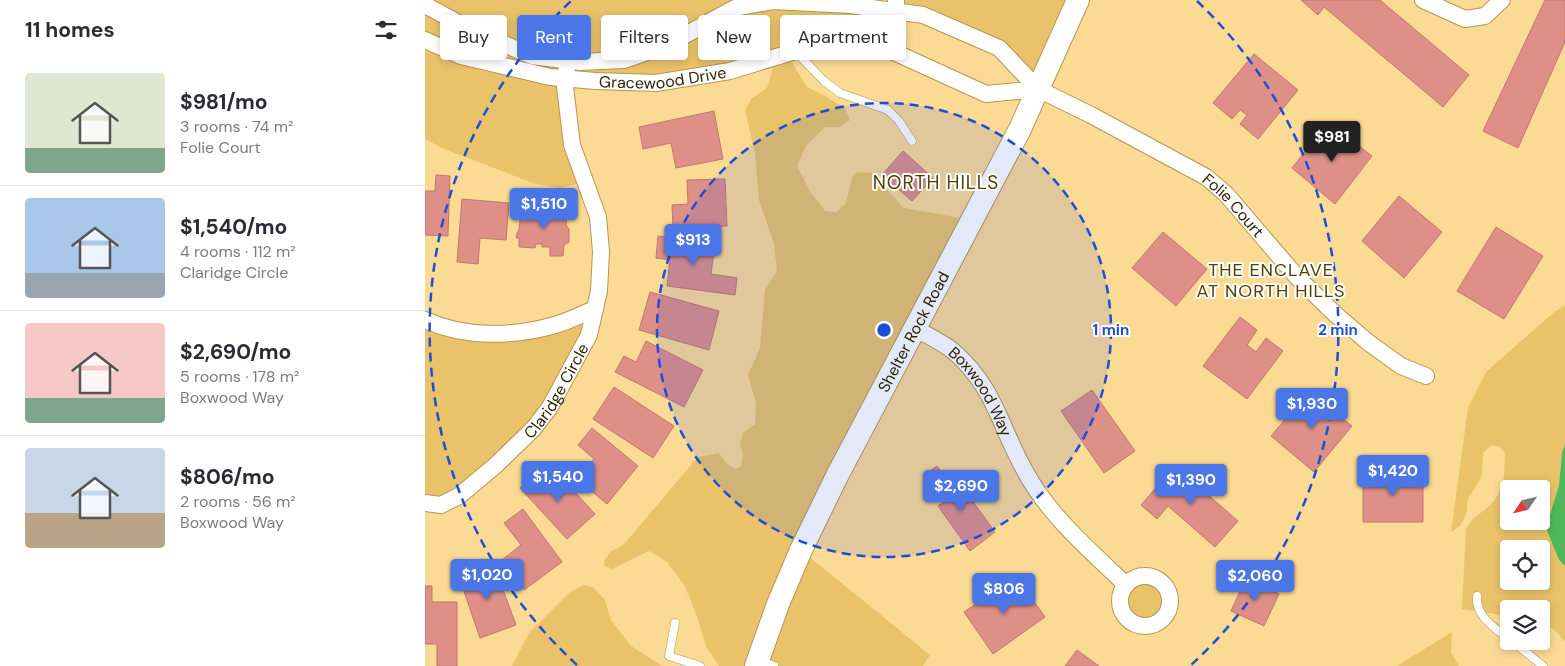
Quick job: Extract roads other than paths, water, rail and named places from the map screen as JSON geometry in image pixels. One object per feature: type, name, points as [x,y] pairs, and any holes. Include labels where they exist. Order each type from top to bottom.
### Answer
[{"type":"main road","name":"Shelter Rock Road","points":[[763,664],[778,604],[801,550],[837,476],[1020,129],[1078,0]]},
{"type":"street","points":[[1423,0],[1465,19],[1485,16],[1503,0]]},
{"type":"street","name":"Gracewood Drive","points":[[425,5],[471,30],[532,56],[580,62],[624,60],[665,46],[735,8],[773,1],[896,6],[923,15],[999,48],[1038,89]]},
{"type":"street","name":"Gracewood Drive","points":[[425,40],[461,56],[550,77],[656,83],[730,70],[780,55]]},
{"type":"street","name":"Gracewood Drive","points":[[906,57],[986,94],[1038,89]]},
{"type":"street","name":"Claridge Circle","points":[[425,503],[441,505],[459,496],[496,465],[534,428],[550,407],[589,335],[599,291],[601,252],[598,217],[572,146],[564,78],[568,61]]},
{"type":"street","name":"Folie Court","points":[[1038,89],[1207,177],[1226,194],[1297,277],[1335,314],[1369,343],[1401,366],[1426,376]]},
{"type":"street","name":"Claridge Circle","points":[[425,320],[449,330],[486,333],[527,331],[555,324],[595,309]]},
{"type":"street","name":"Boxwood Way","points":[[914,328],[953,350],[978,377],[997,408],[1025,472],[1051,509],[1126,585]]},
{"type":"lane","points":[[804,60],[840,93],[888,110],[899,121],[913,141]]},
{"type":"lane","points":[[1477,596],[1478,608],[1487,621],[1500,632]]},
{"type":"lane","points":[[675,623],[669,656],[701,666]]},
{"type":"lane","points":[[1523,650],[1543,666]]},
{"type":"district","name":"NORTH HILLS","points":[[936,182]]},
{"type":"district","name":"THE ENCLAVE AT NORTH HILLS","points":[[1271,280]]}]
